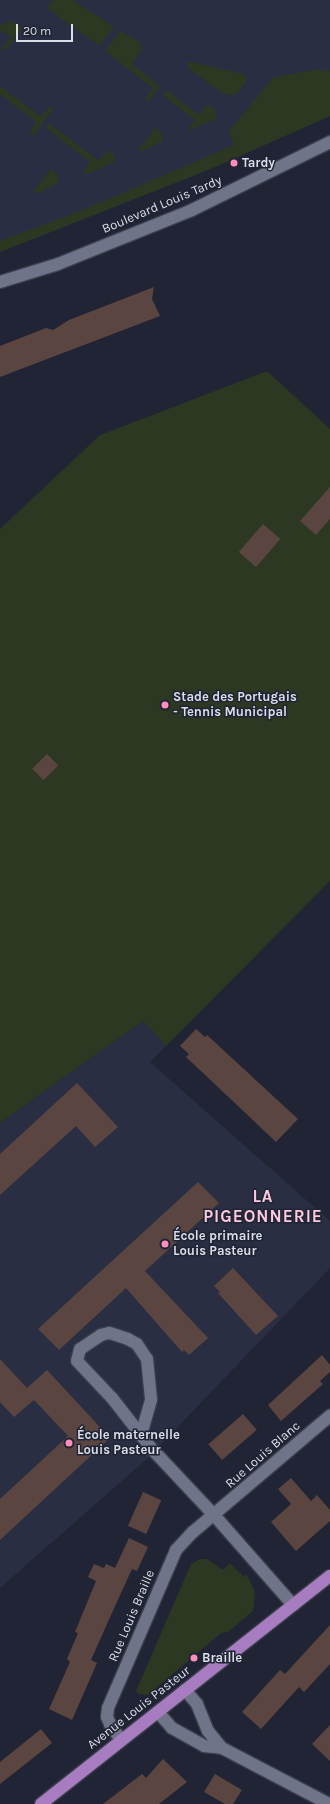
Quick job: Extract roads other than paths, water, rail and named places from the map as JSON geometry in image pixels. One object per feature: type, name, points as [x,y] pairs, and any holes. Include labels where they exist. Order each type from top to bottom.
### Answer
[{"type":"main road","name":"Avenue Louis Pasteur","points":[[41,1804],[330,1576]]},
{"type":"street","name":"Boulevard Louis Tardy","points":[[0,282],[58,264],[192,210],[330,142]]},
{"type":"street","points":[[141,1435],[151,1399],[147,1359],[137,1344],[128,1339],[110,1333],[101,1335],[80,1349],[77,1361],[141,1435],[214,1514],[293,1605]]},
{"type":"street","name":"Rue Louis Blanc","points":[[214,1514],[330,1416]]},
{"type":"street","name":"Rue Louis Braille","points":[[121,1740],[107,1717],[108,1708],[176,1550],[214,1514]]},
{"type":"street","points":[[185,1690],[197,1704],[208,1731],[222,1748]]},
{"type":"street","points":[[158,1712],[172,1728],[204,1746],[222,1748],[329,1804]]},
{"type":"place","name":"Tardy","points":[[234,163]]},
{"type":"place","name":"Stade des Portugais - Tennis Municipal","points":[[165,705]]},
{"type":"place","name":"École primaire Louis Pasteur","points":[[165,1244]]},
{"type":"place","name":"École maternelle Louis Pasteur","points":[[69,1443]]},
{"type":"place","name":"Braille","points":[[194,1658]]},
{"type":"district","name":"LA PIGEONNERIE","points":[[263,1207]]}]
